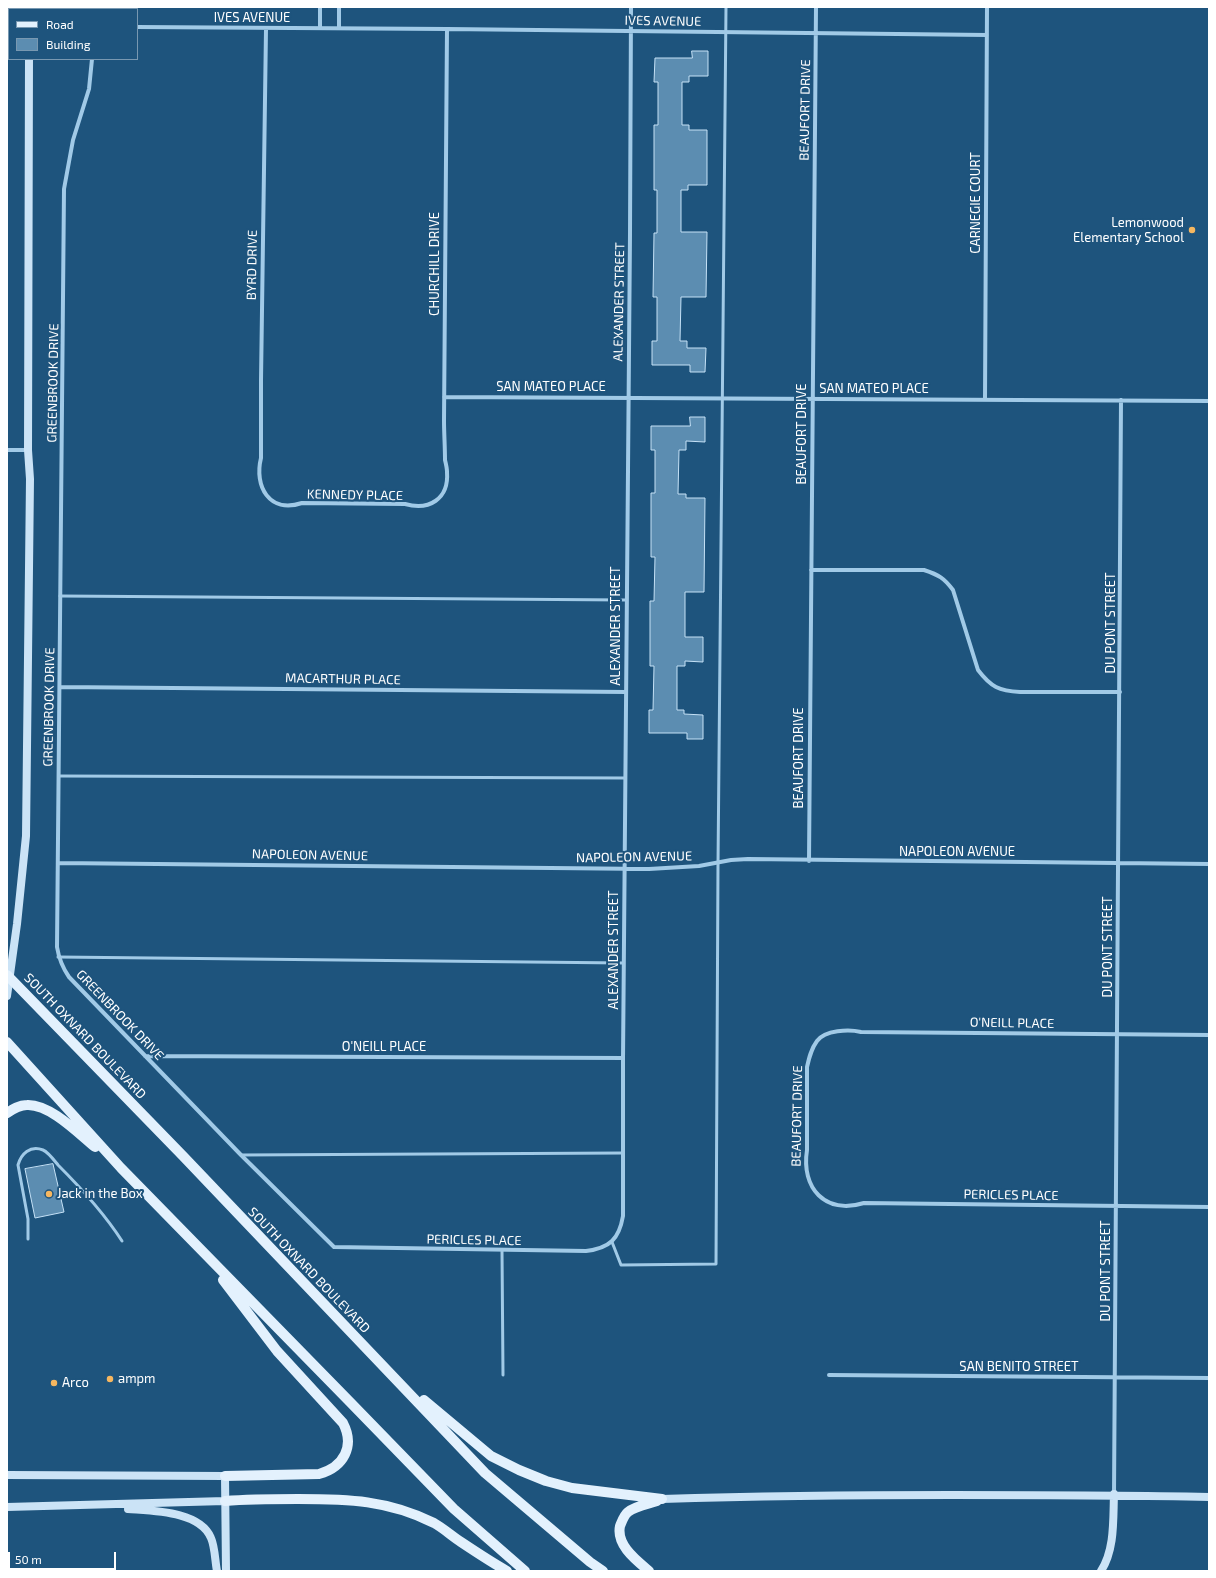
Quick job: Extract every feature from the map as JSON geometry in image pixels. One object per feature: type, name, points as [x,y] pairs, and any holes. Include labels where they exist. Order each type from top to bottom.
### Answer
[{"type":"main road","points":[[7,996],[26,836],[30,479],[28,450],[29,60]]},
{"type":"main road","name":"SOUTH OXNARD BOULEVARD","points":[[9,977],[183,1156],[486,1473],[590,1562],[603,1571]]},
{"type":"main road","points":[[7,1042],[121,1168],[454,1509],[525,1571]]},
{"type":"main road","points":[[7,1113],[25,1104],[44,1108],[121,1168]]},
{"type":"main road","points":[[7,1475],[225,1476],[319,1474],[328,1472],[338,1464],[347,1449],[349,1440],[343,1423],[277,1351],[198,1247]]},
{"type":"main road","points":[[387,1370],[491,1456],[546,1481],[572,1488],[662,1499],[794,1496],[1114,1494],[1209,1497]]},
{"type":"main road","points":[[225,1476],[226,1571]]},
{"type":"main road","points":[[1101,1571],[1108,1557],[1111,1546],[1114,1494]]},
{"type":"main road","points":[[7,1507],[253,1499],[342,1499],[369,1501],[402,1510],[434,1523],[485,1558],[507,1571]]},
{"type":"main road","points":[[649,1571],[625,1548],[622,1542],[620,1529],[622,1520],[628,1512],[642,1505],[662,1499]]},
{"type":"main road","points":[[91,1505],[153,1511],[180,1515],[192,1519],[205,1527],[212,1538],[217,1571]]},
{"type":"street","points":[[320,7],[320,28]]},
{"type":"street","points":[[339,7],[339,28]]},
{"type":"street","name":"ALEXANDER STREET","points":[[612,1242],[620,1230],[624,1216],[624,778],[626,692],[631,7]]},
{"type":"street","name":"BEAUFORT DRIVE","points":[[809,861],[816,7]]},
{"type":"street","name":"CARNEGIE COURT","points":[[985,399],[987,7]]},
{"type":"street","name":"IVES AVENUE","points":[[138,28],[339,28],[987,35]]},
{"type":"street","name":"BYRD DRIVE","points":[[266,29],[261,458],[259,477],[262,490],[269,499]]},
{"type":"street","name":"CHURCHILL DRIVE","points":[[439,497],[446,485],[447,472],[445,463],[444,397],[447,29]]},
{"type":"street","name":"GREENBROOK DRIVE","points":[[92,60],[89,89],[74,140],[64,189],[58,957],[63,969],[69,977],[241,1155],[334,1247]]},
{"type":"street","name":"SAN MATEO PLACE","points":[[444,397],[1209,401]]},
{"type":"street","name":"DU PONT STREET","points":[[1114,1494],[1121,400]]},
{"type":"street","points":[[7,450],[28,450]]},
{"type":"street","name":"KENNEDY PLACE","points":[[269,499],[278,504],[288,506],[302,503],[405,504],[414,507],[433,503],[439,497]]},
{"type":"street","points":[[811,570],[924,570],[937,574],[945,580],[953,590],[978,670],[986,681],[1006,692],[1120,692]]},
{"type":"street","name":"MACARTHUR PLACE","points":[[60,686],[626,692]]},
{"type":"street","name":"NAPOLEON AVENUE","points":[[58,863],[649,869],[718,864],[731,860],[748,859],[809,861],[1209,864]]},
{"type":"street","name":"O'NEILL PLACE","points":[[818,1040],[835,1031],[844,1030],[861,1032],[1209,1035]]},
{"type":"street","name":"BEAUFORT DRIVE","points":[[816,1193],[807,1176],[805,1163],[807,1150],[807,1067],[810,1055],[818,1040]]},
{"type":"street","name":"O'NEILL PLACE","points":[[145,1056],[623,1058]]},
{"type":"street","name":"PERICLES PLACE","points":[[816,1193],[833,1203],[846,1206],[864,1203],[1209,1207]]},
{"type":"street","name":"PERICLES PLACE","points":[[334,1247],[502,1251],[586,1251],[602,1247],[612,1242]]},
{"type":"street","name":"SAN BENITO STREET","points":[[829,1375],[1209,1378]]},
{"type":"lane","points":[[612,1242],[621,1265],[716,1264],[726,7]]},
{"type":"lane","points":[[60,596],[626,600]]},
{"type":"lane","points":[[59,776],[624,778]]},
{"type":"lane","points":[[58,957],[624,963]]},
{"type":"lane","points":[[28,1239],[28,1219],[18,1165],[20,1158],[25,1152],[34,1148],[44,1150],[74,1181],[110,1222],[122,1240]]},
{"type":"lane","points":[[241,1155],[624,1153]]},
{"type":"lane","points":[[502,1251],[503,1375]]},
{"type":"building","points":[[692,51],[708,51],[708,76],[689,76],[689,82],[682,82],[682,125],[689,125],[689,130],[707,130],[707,185],[688,185],[688,190],[681,190],[681,232],[707,232],[706,297],[681,297],[680,341],[687,341],[687,348],[706,348],[705,372],[690,372],[690,365],[652,365],[652,341],[657,341],[657,297],[653,297],[654,233],[657,233],[657,190],[654,190],[654,125],[658,125],[658,82],[654,82],[655,58],[692,58]]},
{"type":"building","points":[[690,417],[705,417],[705,442],[686,441],[686,450],[679,450],[678,494],[686,494],[686,498],[705,498],[704,592],[685,592],[685,637],[703,637],[703,662],[685,661],[685,666],[677,666],[677,710],[684,710],[684,714],[703,715],[703,739],[687,739],[687,733],[649,733],[649,710],[653,710],[654,666],[650,666],[650,601],[654,601],[655,557],[651,557],[651,493],[655,493],[655,450],[651,450],[651,426],[690,426]]},
{"type":"building","points":[[53,1164],[64,1212],[35,1218],[25,1169]]},
{"type":"place","name":"Lemonwood Elementary School","points":[[1192,230]]},
{"type":"place","name":"Jack in the Box","points":[[49,1194]]},
{"type":"place","name":"ampm","points":[[110,1379]]},
{"type":"place","name":"Arco","points":[[54,1383]]}]
